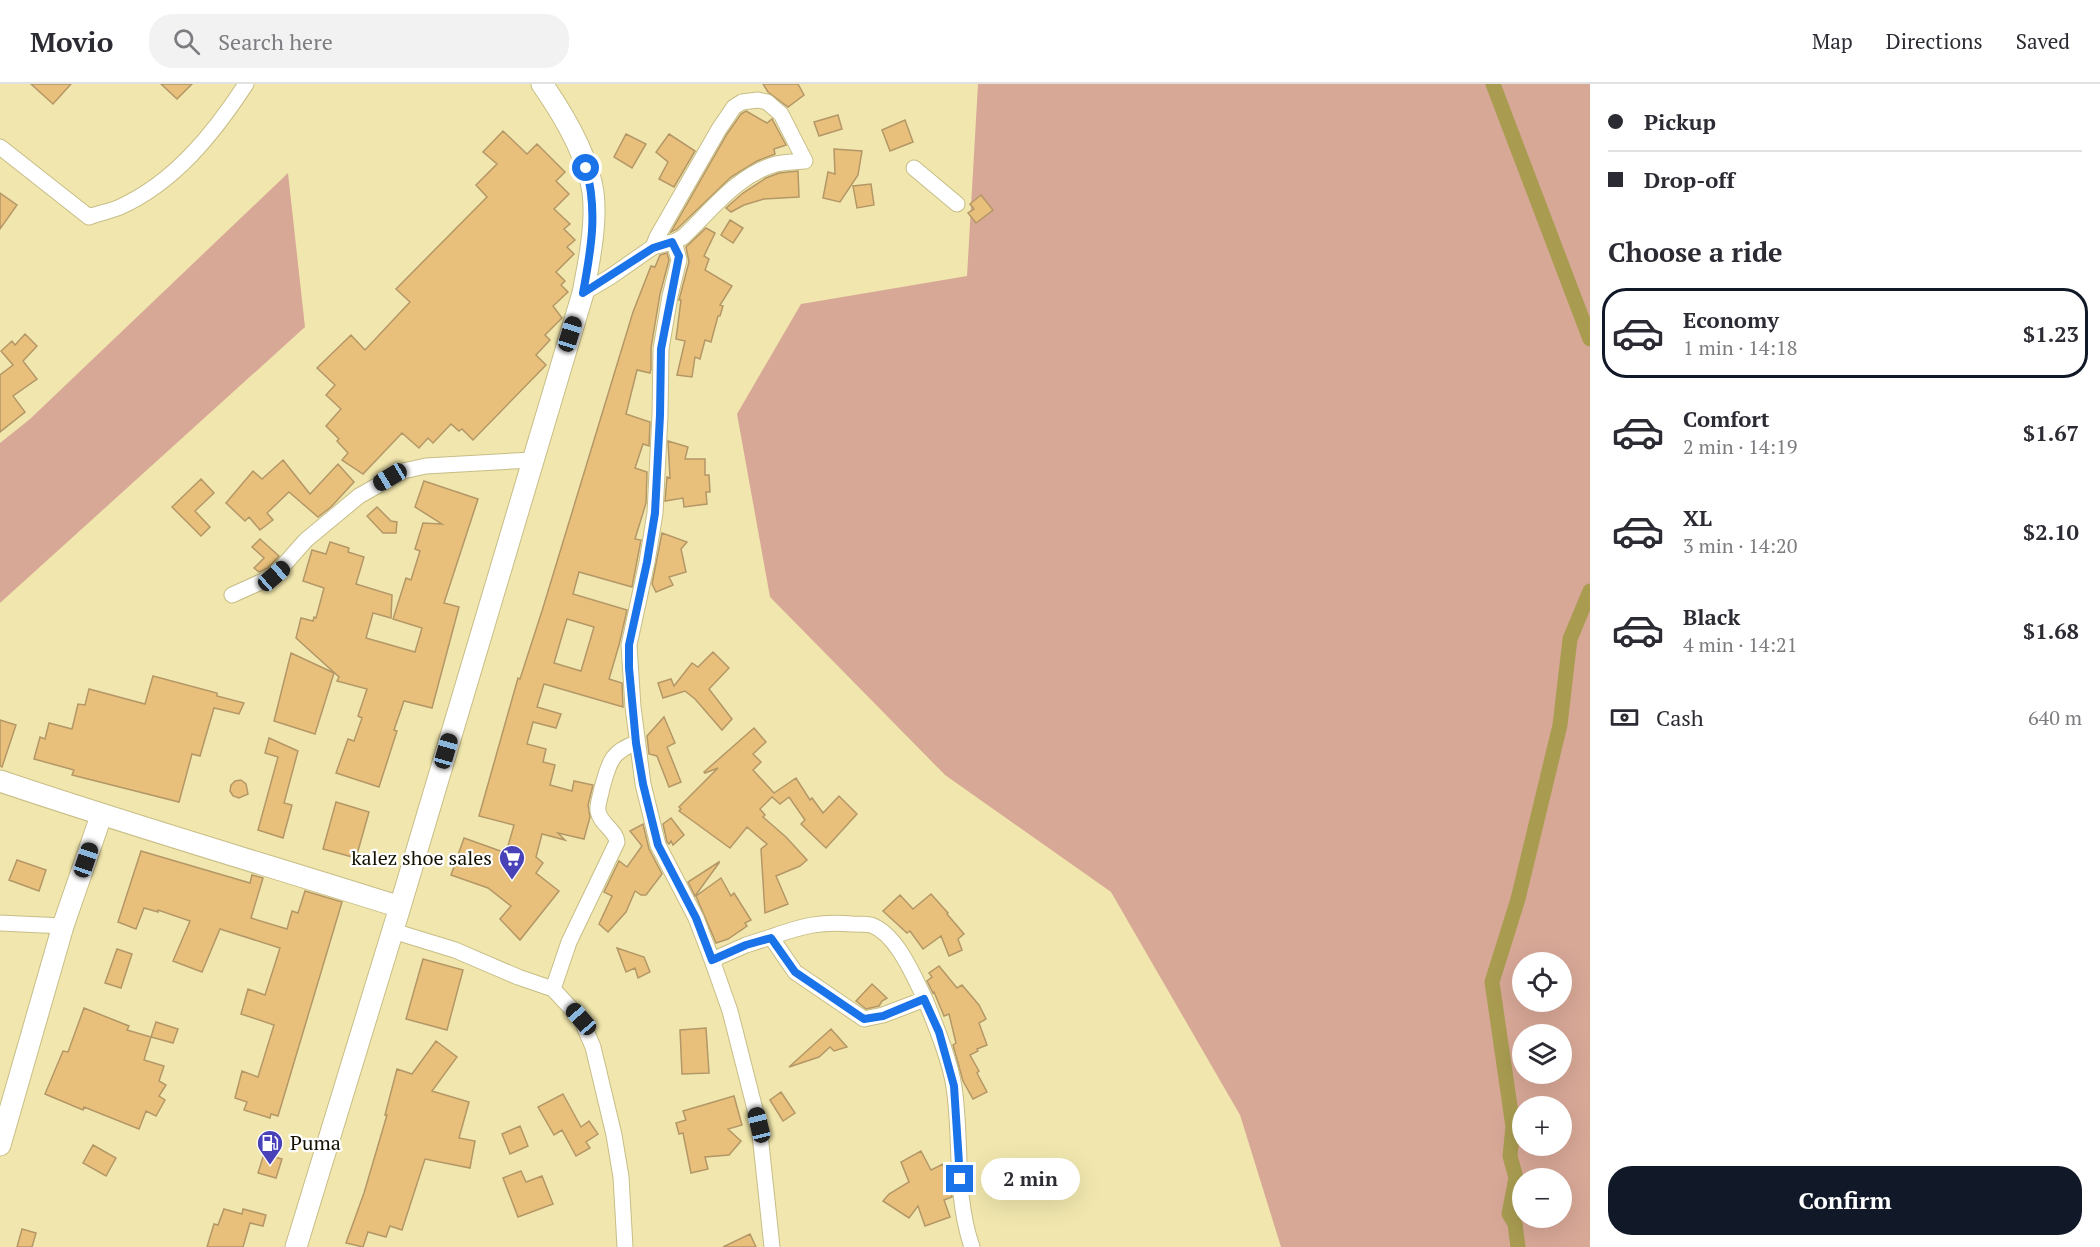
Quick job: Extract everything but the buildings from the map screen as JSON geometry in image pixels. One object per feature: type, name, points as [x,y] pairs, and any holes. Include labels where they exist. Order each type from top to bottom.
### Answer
[{"type":"main road","points":[[296,1247],[393,931],[583,293],[590,257],[593,192],[568,124],[542,84]]},
{"type":"main road","points":[[0,781],[101,816],[247,858],[400,907]]},
{"type":"main road","points":[[2,1135],[63,926],[101,816]]},
{"type":"street","points":[[0,147],[89,217],[119,207],[151,189],[184,162],[222,120],[246,84]]},
{"type":"street","points":[[583,293],[653,248],[683,237],[729,191],[754,173],[777,164],[804,161],[787,122],[781,114],[767,102],[750,100],[734,107],[696,168],[653,248]]},
{"type":"street","points":[[914,168],[957,204]]},
{"type":"street","points":[[672,242],[679,261],[670,296],[661,349],[655,513],[629,645],[636,743],[643,784],[658,845],[696,918],[730,1011],[759,1125],[772,1247]]},
{"type":"street","points":[[232,595],[274,576],[306,540],[358,496],[403,471],[426,466],[532,460]]},
{"type":"street","points":[[553,989],[569,942],[617,842],[598,810],[607,771],[616,754],[623,748],[636,743]]},
{"type":"street","points":[[712,960],[746,945],[802,926],[831,922],[871,926],[884,934],[897,948],[911,969],[939,1032],[954,1086],[964,1222],[972,1247]]},
{"type":"street","points":[[0,923],[63,926]]},
{"type":"street","points":[[393,931],[455,950],[553,989],[581,1019],[592,1047],[614,1135],[621,1177],[626,1247]]},
{"type":"street","points":[[771,938],[795,972],[864,1019],[883,1016],[924,999]]},
{"type":"shaded area","points":[[978,84],[1590,84],[1590,1247],[1281,1247],[1240,1115],[1111,892],[945,775],[770,597],[737,414],[801,304],[967,276]]},
{"type":"shaded area","points":[[288,173],[305,327],[0,603],[0,443],[30,419]]},
{"type":"waterway","points":[[1493,84],[1590,339]]},
{"type":"waterway","points":[[1518,1247],[1515,1224],[1509,1214],[1516,1178],[1510,1156],[1513,1127],[1492,982],[1518,899],[1560,725],[1570,639],[1590,591]]},
{"type":"place","name":"kalez shoe sales","points":[[512,881]]},
{"type":"place","name":"Puma","points":[[270,1166]]},
{"type":"route","points":[[586,168],[593,192],[593,211],[590,257],[583,293],[653,248],[672,242],[679,256],[661,349],[655,513],[629,645],[636,743],[643,784],[658,845],[696,918],[712,960],[746,945],[771,938],[795,972],[864,1019],[883,1016],[924,999],[939,1032],[954,1086],[960,1179]]}]
